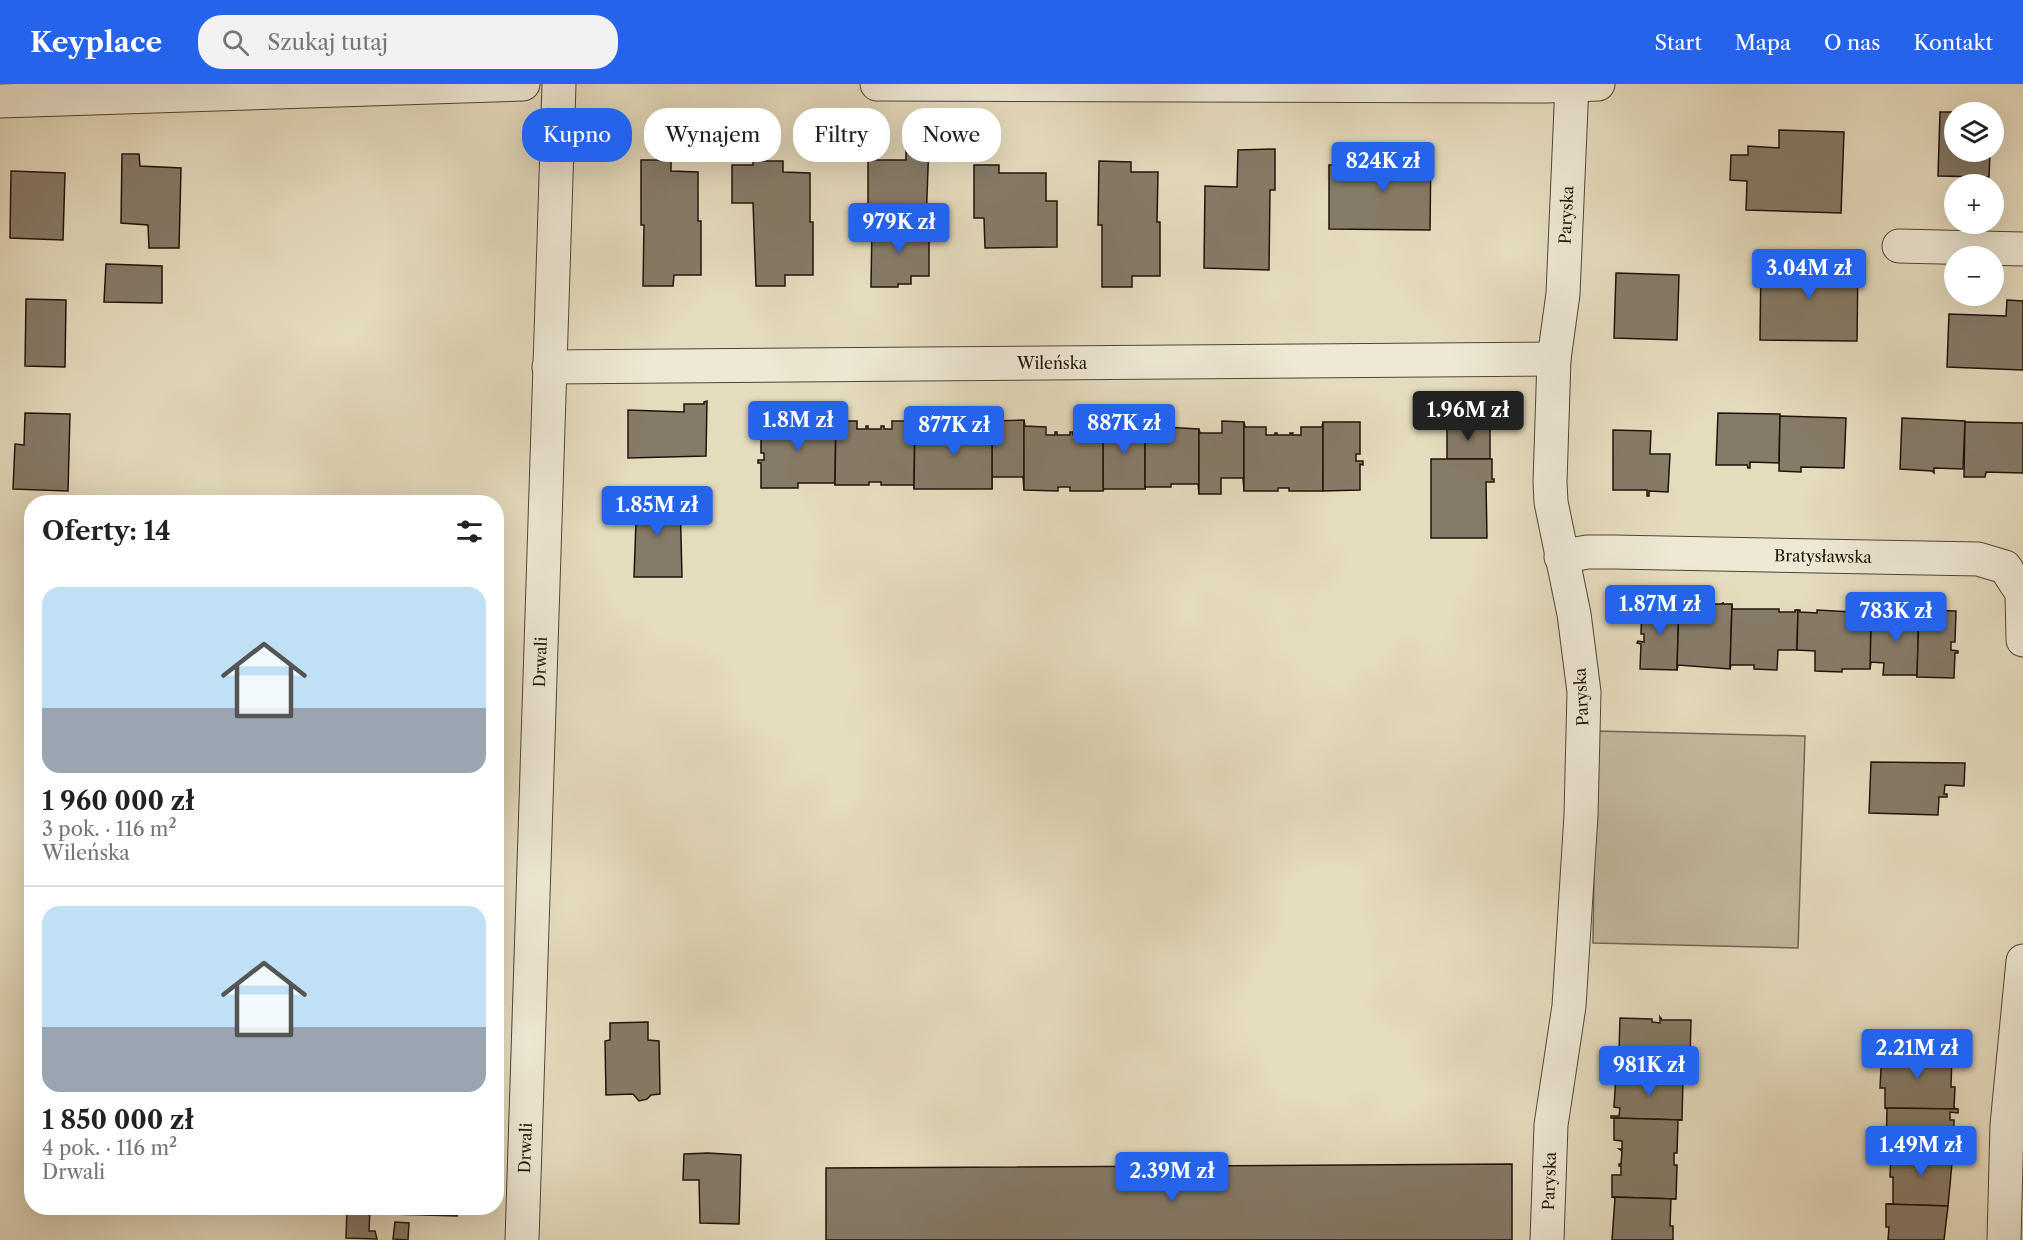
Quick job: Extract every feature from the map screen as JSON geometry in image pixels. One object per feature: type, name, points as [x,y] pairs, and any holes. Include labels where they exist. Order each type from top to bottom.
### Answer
[{"type":"street","points":[[0,101],[66,91],[523,84]]},
{"type":"street","name":"Drwali","points":[[522,1240],[559,84]]},
{"type":"street","points":[[877,84],[1581,85]]},
{"type":"street","name":"Paryska","points":[[1547,1240],[1551,1125],[1569,1006],[1581,814],[1584,704],[1574,614],[1551,502],[1550,482],[1554,359],[1563,294],[1581,85]]},
{"type":"street","points":[[1899,246],[2023,249]]},
{"type":"street","name":"Wileńska","points":[[549,368],[1554,359]]},
{"type":"street","name":"Bratysławska","points":[[1561,557],[1587,552],[1614,552],[1978,559],[2005,567],[2022,593],[2023,640]]},
{"type":"street","points":[[2004,1240],[2007,1125],[2023,961]]},
{"type":"shaded area","points":[[1596,731],[1805,736],[1798,948],[1593,943]]},
{"type":"building","points":[[1940,112],[1944,112],[1944,162],[1990,162],[1989,174],[1938,176]]},
{"type":"building","points":[[1779,130],[1844,132],[1841,213],[1746,210],[1747,181],[1730,180],[1731,155],[1748,155],[1748,146],[1779,148]]},
{"type":"building","points":[[1390,145],[1431,145],[1430,230],[1329,229],[1329,165],[1390,165]]},
{"type":"building","points":[[1275,149],[1275,190],[1270,190],[1269,270],[1204,268],[1205,186],[1237,187],[1238,150]]},
{"type":"building","points":[[122,154],[139,154],[140,166],[181,168],[179,248],[149,248],[148,225],[121,223]]},
{"type":"building","points":[[641,160],[671,162],[671,171],[698,172],[701,275],[674,275],[673,286],[643,286],[644,225],[641,225]]},
{"type":"building","points":[[890,160],[928,162],[926,224],[868,223],[868,162],[890,162]]},
{"type":"building","points":[[783,161],[783,172],[810,173],[813,275],[785,275],[785,286],[756,286],[753,203],[732,203],[732,165],[753,165],[753,162]]},
{"type":"building","points":[[1099,161],[1131,162],[1131,172],[1158,172],[1157,222],[1160,222],[1160,276],[1132,276],[1132,287],[1102,287],[1102,225],[1098,225]]},
{"type":"building","points":[[974,165],[999,165],[999,173],[1046,173],[1046,201],[1057,201],[1057,247],[985,248],[984,218],[974,218]]},
{"type":"building","points":[[11,171],[65,173],[63,240],[10,238]]},
{"type":"building","points":[[872,224],[929,225],[929,276],[911,276],[911,284],[898,284],[898,287],[871,287]]},
{"type":"building","points":[[1761,260],[1858,261],[1857,341],[1760,340]]},
{"type":"building","points":[[106,264],[162,266],[162,303],[104,302]]},
{"type":"building","points":[[1616,273],[1679,275],[1677,340],[1614,338]]},
{"type":"building","points":[[26,299],[66,300],[65,367],[25,366]]},
{"type":"building","points":[[2007,300],[2023,301],[2023,370],[1947,367],[1949,314],[2006,316]]},
{"type":"building","points":[[707,401],[706,456],[628,458],[628,410],[684,412],[684,404],[704,404]]},
{"type":"building","points":[[25,413],[70,414],[68,491],[13,489],[15,444],[24,445]]},
{"type":"building","points":[[1718,413],[1780,414],[1779,463],[1750,462],[1750,468],[1747,465],[1716,465]]},
{"type":"building","points":[[992,414],[994,421],[1024,420],[1024,490],[1023,477],[992,477]]},
{"type":"building","points":[[804,416],[836,416],[835,485],[835,483],[798,483],[798,488],[761,488],[761,463],[758,463],[758,460],[764,460],[764,453],[761,453],[761,421],[793,421],[795,418],[795,427],[804,427]]},
{"type":"building","points":[[836,416],[836,421],[857,421],[857,429],[866,429],[868,426],[868,429],[881,429],[881,426],[884,426],[884,429],[892,429],[892,421],[915,421],[914,489],[914,485],[881,485],[881,482],[869,482],[869,485],[835,485]]},
{"type":"building","points":[[1780,416],[1846,418],[1844,468],[1801,467],[1801,472],[1779,471]]},
{"type":"building","points":[[1103,418],[1105,418],[1105,426],[1114,426],[1114,421],[1145,421],[1145,489],[1104,489],[1103,491]]},
{"type":"building","points":[[1103,418],[1103,491],[1070,491],[1070,487],[1058,487],[1058,491],[1024,490],[1024,420],[1025,426],[1046,427],[1046,435],[1055,435],[1057,432],[1057,435],[1070,435],[1070,432],[1073,432],[1073,435],[1081,435],[1081,427],[1102,427]]},
{"type":"building","points":[[1902,418],[1965,421],[1963,469],[1934,468],[1934,473],[1900,469]]},
{"type":"building","points":[[915,421],[917,428],[951,428],[951,423],[974,423],[974,421],[992,423],[992,489],[914,489]]},
{"type":"building","points":[[1145,421],[1146,426],[1199,429],[1199,494],[1198,484],[1171,484],[1171,487],[1146,487],[1145,489]]},
{"type":"building","points":[[1222,421],[1244,422],[1244,491],[1243,478],[1221,478],[1221,494],[1199,494],[1199,429],[1200,433],[1222,433]]},
{"type":"building","points":[[1244,422],[1245,427],[1266,427],[1266,435],[1293,433],[1292,435],[1301,435],[1301,427],[1322,427],[1323,422],[1323,491],[1289,491],[1289,488],[1278,488],[1278,491],[1244,491]]},
{"type":"building","points":[[1323,422],[1360,422],[1360,454],[1356,454],[1356,461],[1363,461],[1363,465],[1360,464],[1360,490],[1323,491]]},
{"type":"building","points":[[1965,422],[2023,423],[2023,473],[1986,472],[1985,477],[1964,477]]},
{"type":"building","points":[[1447,425],[1490,425],[1490,459],[1447,459]]},
{"type":"building","points":[[1613,430],[1651,431],[1650,454],[1670,454],[1668,492],[1649,491],[1649,496],[1647,496],[1647,490],[1613,490]]},
{"type":"building","points":[[1431,459],[1492,459],[1494,482],[1486,482],[1487,538],[1431,538]]},
{"type":"building","points":[[625,498],[680,498],[682,577],[634,577],[636,521],[627,521],[628,501]]},
{"type":"building","points":[[1642,602],[1679,603],[1677,670],[1640,669],[1641,644],[1637,643],[1638,641],[1644,642],[1644,634],[1641,634]]},
{"type":"building","points":[[1679,603],[1701,605],[1701,612],[1709,612],[1709,604],[1732,604],[1730,669],[1678,665],[1677,670]]},
{"type":"building","points":[[1732,604],[1732,609],[1779,609],[1779,612],[1798,610],[1797,650],[1778,650],[1777,670],[1754,669],[1754,665],[1731,665],[1730,669]]},
{"type":"building","points":[[1798,610],[1817,613],[1817,610],[1871,613],[1870,669],[1842,669],[1842,672],[1815,671],[1815,651],[1797,650]]},
{"type":"building","points":[[1919,610],[1917,677],[1916,675],[1883,675],[1884,663],[1871,662],[1870,669],[1871,613],[1872,618],[1897,619],[1897,611],[1918,611]]},
{"type":"building","points":[[1919,610],[1956,611],[1955,642],[1951,642],[1951,650],[1958,651],[1955,653],[1954,678],[1917,677]]},
{"type":"building","points":[[1871,762],[1965,763],[1964,786],[1945,785],[1944,794],[1947,794],[1947,797],[1939,797],[1938,815],[1869,813]]},
{"type":"building","points":[[1660,1017],[1662,1020],[1691,1020],[1690,1058],[1685,1058],[1684,1077],[1612,1075],[1612,1072],[1615,1072],[1615,1053],[1619,1053],[1620,1018],[1652,1019],[1652,1022],[1660,1023]]},
{"type":"building","points":[[648,1022],[648,1040],[659,1041],[660,1094],[651,1095],[639,1101],[633,1094],[606,1095],[605,1041],[610,1040],[610,1023]]},
{"type":"building","points":[[1910,1047],[1913,1047],[1912,1055],[1920,1055],[1920,1051],[1952,1053],[1951,1087],[1955,1087],[1954,1108],[1957,1109],[1885,1108],[1885,1088],[1880,1088],[1882,1050],[1910,1051]]},
{"type":"building","points":[[1616,1075],[1684,1077],[1682,1120],[1611,1118],[1611,1116],[1619,1116],[1620,1108],[1614,1107]]},
{"type":"building","points":[[1885,1108],[1958,1109],[1958,1113],[1950,1112],[1950,1120],[1954,1120],[1953,1152],[1886,1150],[1887,1109]]},
{"type":"building","points":[[1614,1118],[1682,1120],[1678,1120],[1677,1153],[1674,1153],[1674,1165],[1677,1165],[1676,1199],[1612,1197],[1612,1175],[1621,1175],[1619,1164],[1621,1164],[1622,1151],[1619,1149],[1622,1149],[1622,1141],[1614,1140]]},
{"type":"building","points":[[1886,1150],[1953,1152],[1948,1206],[1886,1204],[1893,1204],[1893,1177],[1890,1177],[1891,1152]]},
{"type":"building","points":[[684,1154],[741,1155],[739,1224],[700,1223],[699,1180],[683,1180]]},
{"type":"building","points":[[1512,1164],[1512,1240],[826,1240],[826,1168]]},
{"type":"building","points":[[1612,1197],[1676,1199],[1671,1199],[1670,1226],[1673,1226],[1673,1240],[1612,1240],[1615,1198]]},
{"type":"building","points":[[1886,1204],[1948,1206],[1944,1240],[1888,1240]]},
{"type":"building","points":[[347,1215],[370,1215],[369,1231],[375,1231],[377,1239],[346,1238]]},
{"type":"building","points":[[395,1222],[409,1223],[408,1240],[393,1239]]}]
